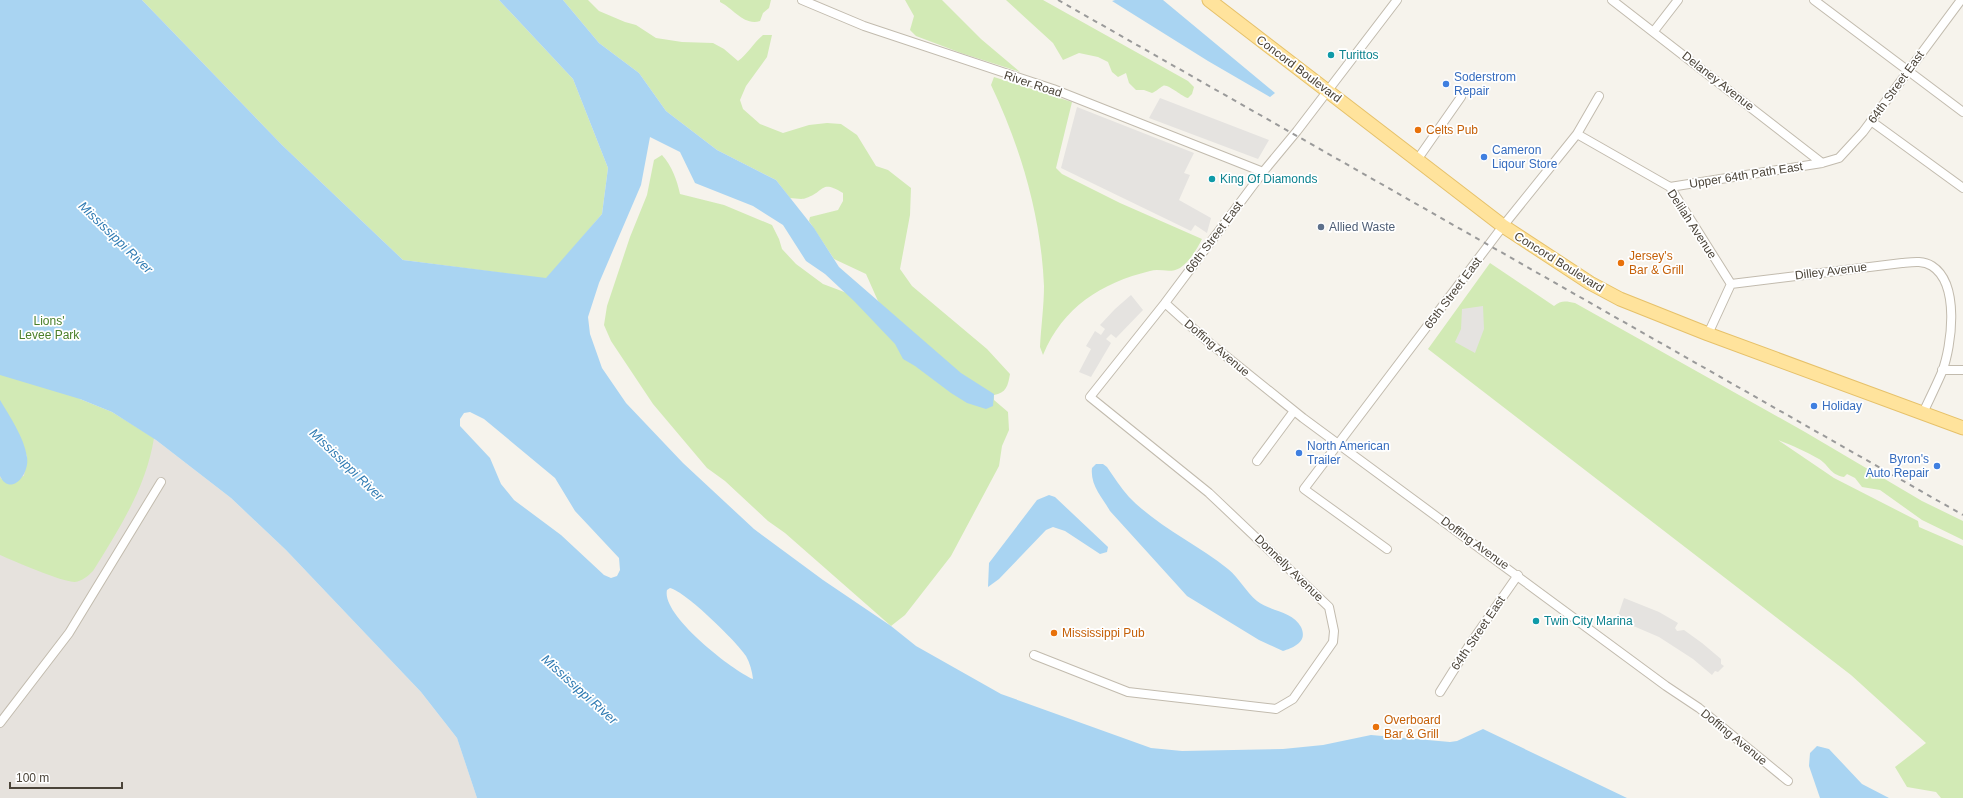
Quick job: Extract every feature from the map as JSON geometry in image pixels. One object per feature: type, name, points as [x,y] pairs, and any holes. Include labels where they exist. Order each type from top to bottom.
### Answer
[{"type":"main road","name":"Concord Boulevard","points":[[1209,0],[1503,226],[1590,283],[1620,299],[1708,334],[1963,428]]},
{"type":"street","name":"River Road","points":[[802,0],[864,26],[1053,89],[1263,172]]},
{"type":"street","name":"66th Street East","points":[[1090,397],[1165,303],[1263,172],[1397,0]]},
{"type":"street","name":"Delaney Avenue","points":[[1612,0],[1654,31],[1822,163]]},
{"type":"street","points":[[1654,31],[1678,0]]},
{"type":"street","points":[[1814,0],[1963,112]]},
{"type":"street","name":"64th Street East","points":[[1822,163],[1839,158],[1871,121],[1961,0]]},
{"type":"street","name":"65th Street East","points":[[1387,550],[1304,489],[1338,442],[1503,226],[1578,134],[1599,96]]},
{"type":"street","points":[[1417,160],[1461,97]]},
{"type":"street","points":[[1871,121],[1963,188]]},
{"type":"street","name":"Delilah Avenue","points":[[1578,134],[1670,187],[1730,284]]},
{"type":"street","name":"Upper 64th Path East","points":[[1670,187],[1822,163]]},
{"type":"street","name":"Dilley Avenue","points":[[1730,284],[1902,263],[1919,262],[1932,266],[1945,279],[1951,301],[1950,332],[1942,370]]},
{"type":"street","points":[[1708,334],[1730,284]]},
{"type":"street","name":"Doffing Avenue","points":[[1165,303],[1206,340],[1294,411],[1518,575],[1666,686],[1699,708],[1788,781]]},
{"type":"street","points":[[1923,413],[1942,370],[1963,370]]},
{"type":"street","name":"Donnelly Avenue","points":[[1034,656],[1128,692],[1276,708],[1293,700],[1333,642],[1334,630],[1330,607],[1209,493],[1090,397]]},
{"type":"street","points":[[1257,461],[1294,411]]},
{"type":"street","points":[[0,723],[69,633],[161,482]]},
{"type":"street","name":"64th Street East","points":[[1440,692],[1472,641],[1518,575]]},
{"type":"shaded area","points":[[1160,98],[1269,140],[1258,159],[1149,118]]},
{"type":"shaded area","points":[[1077,107],[1194,153],[1184,173],[1190,175],[1179,200],[1211,218],[1207,233],[1195,225],[1191,231],[1061,168]]},
{"type":"shaded area","points":[[1131,295],[1143,310],[1116,338],[1111,334],[1106,339],[1111,343],[1091,377],[1079,372],[1091,349],[1086,346],[1095,331],[1101,335],[1105,329],[1100,325]]},
{"type":"shaded area","points":[[1483,306],[1484,329],[1475,353],[1455,342],[1461,329],[1462,309]]},
{"type":"shaded area","points":[[123,419],[156,440],[231,498],[286,550],[421,692],[457,738],[477,798],[0,798],[0,473]]},
{"type":"shaded area","points":[[1624,598],[1659,612],[1678,623],[1675,628],[1677,631],[1684,630],[1702,643],[1721,659],[1721,664],[1724,666],[1718,672],[1715,671],[1712,675],[1693,659],[1659,637],[1617,619]]},
{"type":"green space","points":[[142,0],[499,0],[573,79],[608,168],[602,214],[547,279],[403,260],[282,145]]},
{"type":"green space","points":[[563,0],[588,0],[599,11],[636,25],[656,38],[682,42],[713,43],[724,49],[738,61],[763,35],[772,35],[767,57],[746,86],[740,100],[743,109],[760,124],[783,133],[809,125],[827,123],[841,124],[857,135],[876,166],[888,170],[911,188],[910,215],[900,269],[912,286],[987,349],[1010,374],[1004,391],[994,395],[994,400],[1008,412],[1009,430],[1002,446],[999,466],[951,556],[905,615],[891,626],[785,533],[768,521],[725,481],[707,468],[653,404],[611,341],[604,325],[607,306],[630,237],[647,195],[654,160],[662,155],[674,173],[680,194],[724,205],[772,225],[782,249],[796,264],[823,284],[884,307],[878,301],[866,274],[834,259],[809,221],[810,217],[838,210],[843,201],[843,193],[836,189],[826,187],[804,199],[790,198],[776,180],[717,150],[666,111],[639,73],[599,43]]},
{"type":"green space","points":[[720,0],[771,0],[769,8],[763,13],[760,21],[754,22],[739,16],[720,2]]},
{"type":"green space","points":[[905,0],[942,0],[981,39],[1020,72],[961,53],[916,36],[910,30],[914,16]]},
{"type":"green space","points":[[1006,0],[1043,0],[1188,81],[1194,87],[1192,94],[1188,98],[1165,86],[1152,93],[1144,90],[1136,90],[1129,83],[1126,73],[1118,77],[1112,72],[1108,62],[1098,57],[1079,53],[1063,60],[1053,43]]},
{"type":"green space","points":[[994,77],[1072,102],[1056,168],[1062,174],[1120,203],[1202,239],[1190,258],[1180,268],[1172,271],[1154,270],[1132,276],[1115,282],[1086,300],[1073,310],[1061,323],[1051,338],[1043,355],[1040,347],[1044,286],[1039,234],[1028,183],[1012,133],[991,85]]},
{"type":"green space","points":[[0,231],[80,399],[112,412],[154,438],[145,474],[122,524],[93,571],[85,578],[75,582],[60,579],[0,555],[0,476],[1,479],[24,476],[27,457],[23,445],[0,473]]},
{"type":"green space","points":[[1490,263],[1554,306],[1564,302],[1575,303],[1805,432],[1922,501],[1963,521],[1963,540],[1922,520],[1880,490],[1862,487],[1855,478],[1847,474],[1844,477],[1839,476],[1832,472],[1819,459],[1778,440],[1834,478],[1918,521],[1919,527],[1963,546],[1963,798],[1941,798],[1936,792],[1907,787],[1895,767],[1926,743],[1851,675],[1428,349]]},
{"type":"water","name":"Mississippi River","points":[[0,0],[142,0],[282,145],[403,260],[546,278],[602,214],[608,168],[573,79],[499,0],[563,0],[599,43],[639,73],[666,111],[717,150],[776,180],[814,228],[839,267],[961,373],[994,394],[993,406],[986,409],[967,403],[903,359],[895,344],[854,301],[825,274],[806,261],[783,225],[753,206],[695,183],[680,152],[650,137],[641,185],[599,283],[588,317],[590,334],[602,368],[626,403],[683,463],[754,529],[823,580],[891,626],[916,646],[1001,694],[1151,748],[1182,751],[1283,749],[1323,745],[1371,735],[1450,742],[1457,741],[1483,729],[1627,798],[477,798],[457,738],[421,692],[286,550],[231,498],[156,440],[112,412],[80,399],[0,375]],"holes":[[[470,412],[484,419],[555,478],[575,511],[619,558],[620,570],[617,576],[611,578],[604,575],[561,535],[514,500],[501,484],[490,458],[460,426],[460,419],[464,413]],[[670,588],[677,591],[698,607],[741,649],[749,661],[753,679],[730,665],[686,627],[668,601],[667,590]]]},
{"type":"water","points":[[1163,0],[1275,93],[1270,97],[1208,61],[1112,1]]},
{"type":"water","points":[[0,400],[20,435],[27,457],[25,471],[14,484],[4,482],[0,476]]},
{"type":"water","points":[[1096,464],[1103,464],[1107,467],[1129,497],[1152,517],[1228,569],[1257,601],[1287,614],[1297,622],[1303,632],[1303,637],[1299,643],[1283,651],[1259,640],[1187,596],[1110,511],[1097,491],[1093,480],[1092,468]]},
{"type":"water","points":[[1049,495],[1055,497],[1108,547],[1107,552],[1100,554],[1065,531],[1053,527],[1046,530],[999,579],[988,587],[989,563],[1037,500]]},
{"type":"water","points":[[1817,746],[1829,749],[1862,784],[1889,798],[1820,798],[1809,766],[1810,753]]},
{"type":"railway","points":[[1058,0],[1963,515]]},
{"type":"place","name":"Turittos","points":[[1331,55]]},
{"type":"place","name":"Soderstrom Repair","points":[[1446,84]]},
{"type":"place","name":"Celts Pub","points":[[1418,130]]},
{"type":"place","name":"Cameron Liqour Store","points":[[1484,157]]},
{"type":"place","name":"King Of Diamonds","points":[[1212,179]]},
{"type":"place","name":"Allied Waste","points":[[1321,227]]},
{"type":"place","name":"Jersey's Bar & Grill","points":[[1621,263]]},
{"type":"place","name":"Holiday","points":[[1814,406]]},
{"type":"place","name":"North American Trailer","points":[[1299,453]]},
{"type":"place","name":"Byron's Auto Repair","points":[[1937,466]]},
{"type":"place","name":"Twin City Marina","points":[[1536,621]]},
{"type":"place","name":"Mississippi Pub","points":[[1054,633]]},
{"type":"place","name":"Overboard Bar & Grill","points":[[1376,727]]},
{"type":"park label","name":"Lions' Levee Park","points":[[49,328]]}]
